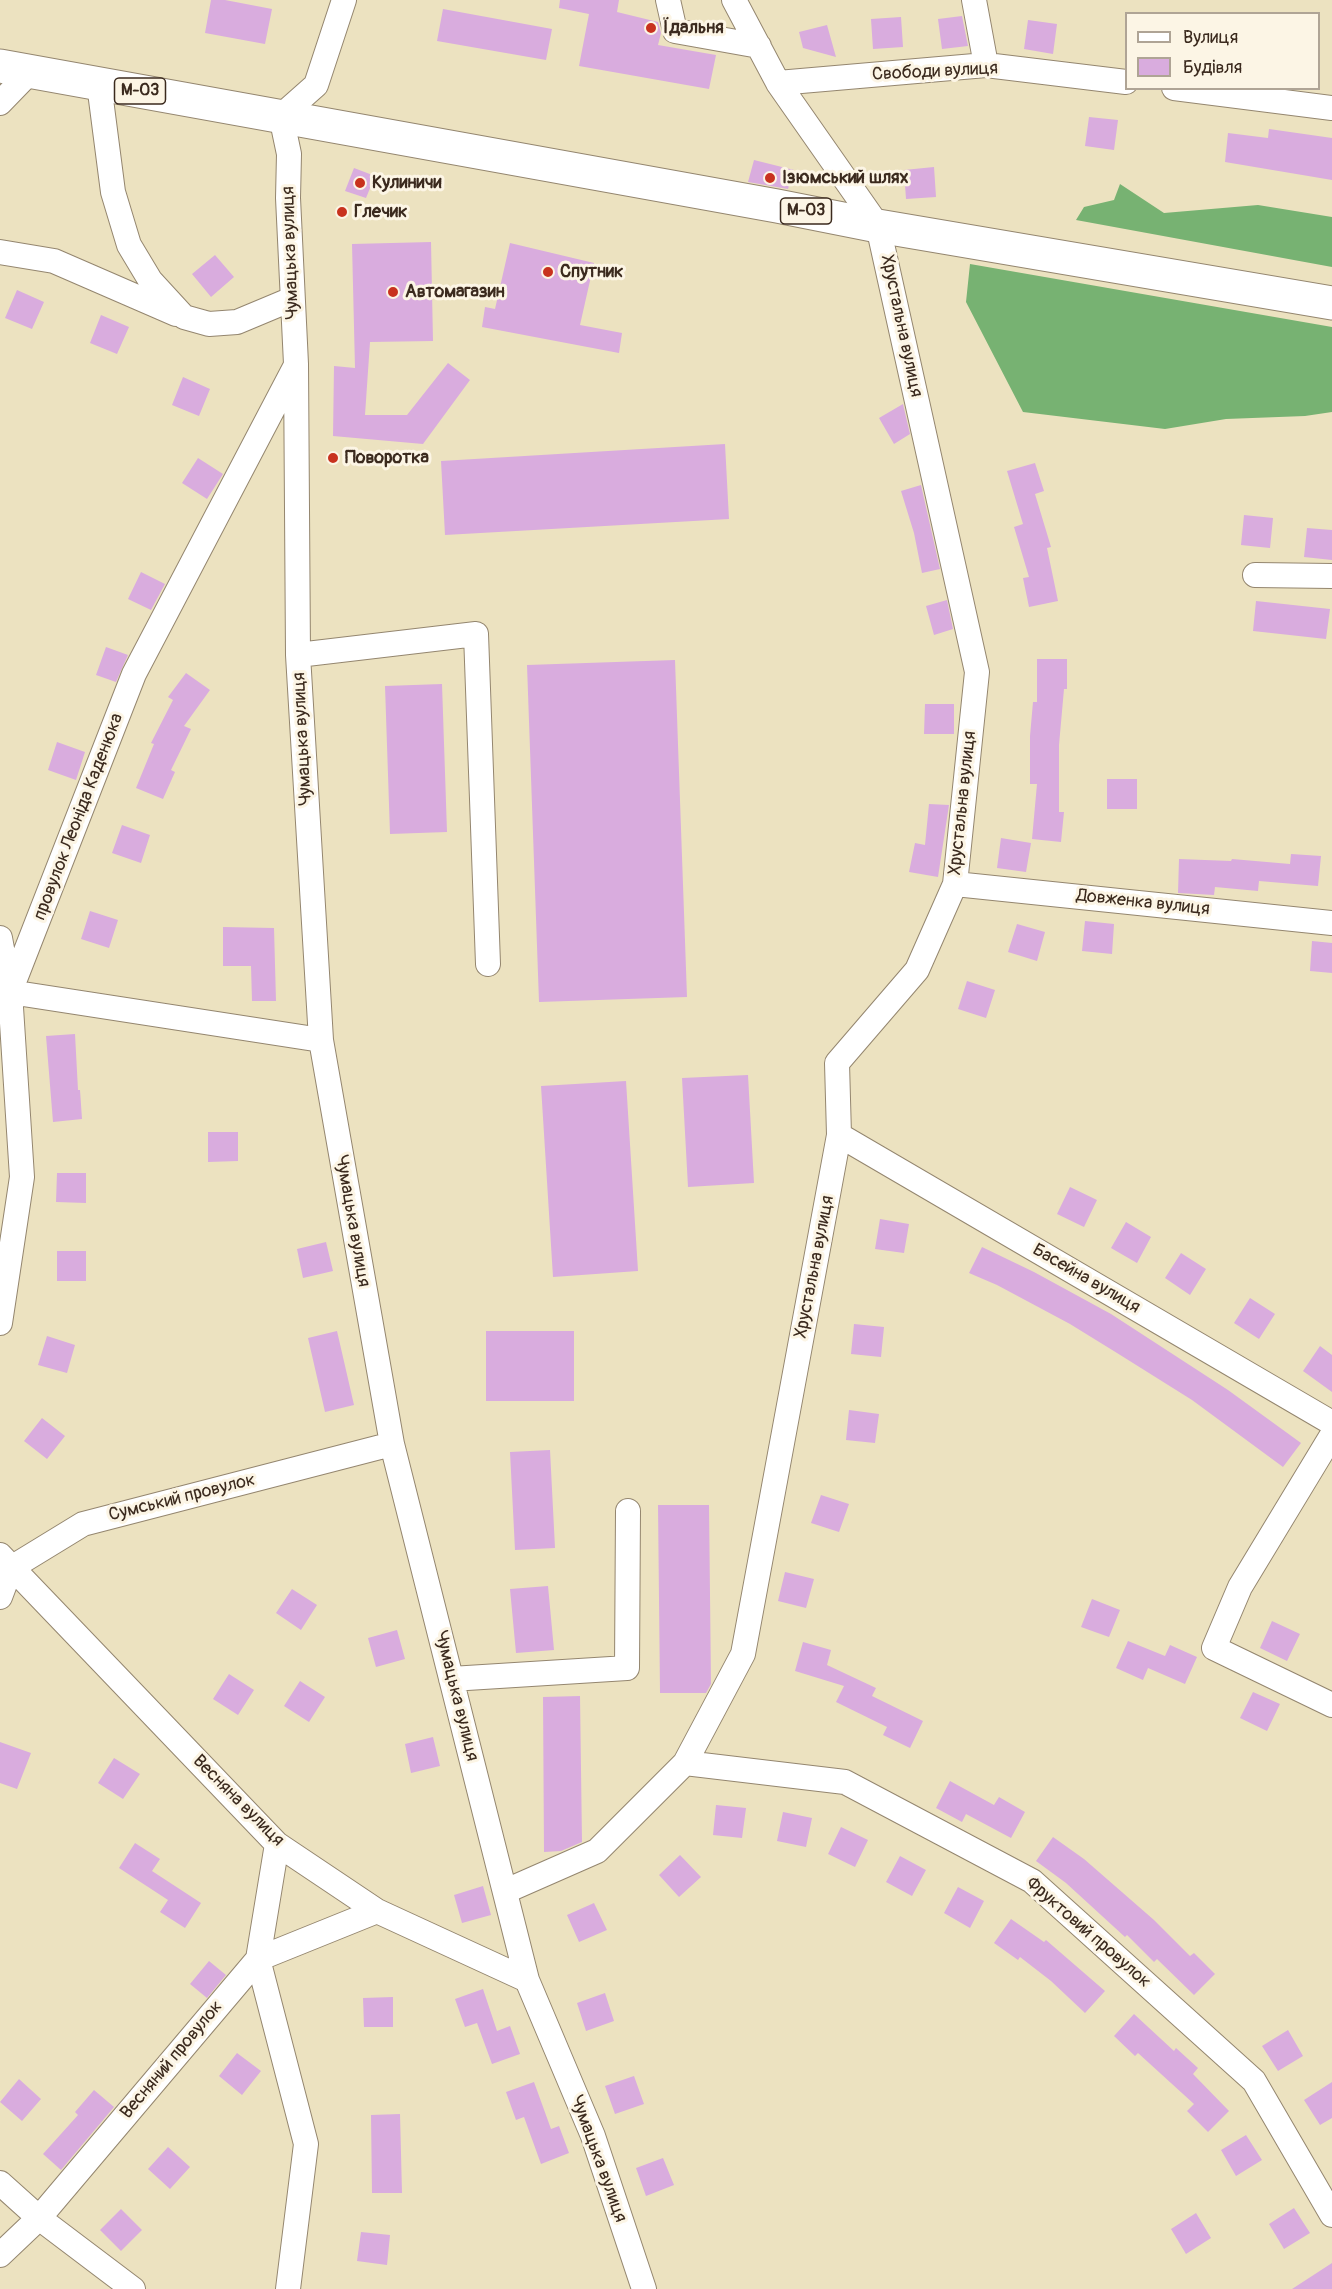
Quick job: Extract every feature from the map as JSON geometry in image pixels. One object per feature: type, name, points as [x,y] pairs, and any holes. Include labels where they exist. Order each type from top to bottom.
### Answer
[{"type":"highway","name":"М-03","points":[[0,66],[32,70],[878,226],[1332,303]]},
{"type":"street","points":[[280,116],[316,85],[344,0]]},
{"type":"street","points":[[668,0],[675,31],[759,46]]},
{"type":"street","points":[[734,0],[778,83],[878,226]]},
{"type":"street","points":[[974,0],[986,65]]},
{"type":"street","name":"Свободи вулиця","points":[[778,83],[986,65],[1125,82]]},
{"type":"street","points":[[0,103],[32,70]]},
{"type":"street","points":[[99,84],[113,192],[129,245],[150,280],[184,317]]},
{"type":"street","points":[[1190,90],[1332,108]]},
{"type":"street","name":"Чумацька вулиця","points":[[280,116],[289,154],[288,198],[296,364],[298,655],[321,1040],[392,1444],[527,1980],[593,2136],[644,2289]]},
{"type":"street","name":"Хрустальна вулиця","points":[[506,1891],[597,1851],[685,1763],[743,1654],[839,1135],[837,1063],[917,970],[955,884],[977,672],[878,226]]},
{"type":"street","points":[[0,252],[54,261],[184,317],[209,324],[237,322],[292,300]]},
{"type":"street","name":"провулок Леоніда Каденюка","points":[[10,992],[134,675],[296,364]]},
{"type":"street","points":[[1256,575],[1332,576]]},
{"type":"street","points":[[298,655],[476,634],[488,964]]},
{"type":"street","name":"Довженка вулиця","points":[[955,884],[1332,923]]},
{"type":"street","points":[[0,938],[10,992],[22,1177],[0,1323]]},
{"type":"street","points":[[10,992],[321,1040]]},
{"type":"street","name":"Басейна вулиця","points":[[839,1135],[1332,1423]]},
{"type":"street","points":[[1332,1435],[1240,1587],[1214,1648],[1332,1705]]},
{"type":"street","name":"Сумський провулок","points":[[6,1561],[83,1524],[392,1444]]},
{"type":"street","points":[[451,1679],[627,1668],[628,1511]]},
{"type":"street","points":[[0,1597],[6,1561]]},
{"type":"street","name":"Весняна вулиця","points":[[6,1561],[277,1844],[377,1911],[527,1980]]},
{"type":"street","name":"Фруктовий провулок","points":[[685,1763],[845,1782],[1032,1881],[1254,2081],[1332,2215]]},
{"type":"street","points":[[277,1844],[258,1959],[306,2144],[288,2289]]},
{"type":"street","name":"Весняний провулок","points":[[0,2255],[39,2218],[258,1959],[377,1911]]},
{"type":"street","points":[[0,2183],[39,2218],[133,2289]]},
{"type":"green space","points":[[1120,184],[1164,213],[1258,205],[1332,217],[1332,267],[1076,220],[1084,207],[1114,200]]},
{"type":"green space","points":[[970,264],[1332,327],[1332,412],[1305,416],[1226,419],[1165,429],[1023,412],[966,302]]},
{"type":"building","points":[[211,0],[225,0],[272,9],[265,44],[205,33]]},
{"type":"building","points":[[560,0],[619,0],[617,12],[658,22],[661,33],[658,45],[716,55],[709,89],[579,66],[589,14],[559,8]]},
{"type":"building","points":[[443,9],[552,29],[546,60],[437,41]]},
{"type":"building","points":[[962,16],[968,46],[942,49],[938,19]]},
{"type":"building","points":[[901,17],[903,47],[873,49],[871,19]]},
{"type":"building","points":[[1028,20],[1057,24],[1053,54],[1024,49]]},
{"type":"building","points":[[827,25],[836,57],[803,48],[799,32]]},
{"type":"building","points":[[1089,117],[1118,120],[1114,150],[1085,146]]},
{"type":"building","points":[[1269,129],[1332,138],[1332,180],[1225,162],[1228,133],[1268,138]]},
{"type":"building","name":"Ізюмський шлях","points":[[754,160],[794,170],[788,189],[748,182]]},
{"type":"building","points":[[934,167],[936,197],[906,199],[904,170]]},
{"type":"building","name":"Кулиничи","points":[[354,168],[375,176],[366,198],[345,191]]},
{"type":"building","points":[[431,242],[433,341],[370,342],[365,415],[407,415],[448,363],[470,380],[423,444],[333,436],[334,366],[355,368],[352,244]]},
{"type":"building","points":[[510,243],[594,263],[580,325],[622,333],[619,353],[482,327],[485,307],[495,309]]},
{"type":"building","points":[[215,255],[234,277],[211,297],[192,274]]},
{"type":"building","points":[[17,290],[44,302],[32,329],[5,318]]},
{"type":"building","points":[[101,315],[129,327],[117,354],[90,343]]},
{"type":"building","points":[[183,377],[210,389],[199,416],[172,405]]},
{"type":"building","points":[[903,404],[910,434],[894,444],[879,418]]},
{"type":"building","points":[[725,444],[729,519],[445,535],[441,461]]},
{"type":"building","points":[[198,458],[223,474],[207,499],[182,483]]},
{"type":"building","points":[[1035,463],[1044,491],[1035,494],[1051,547],[1047,548],[1058,601],[1029,607],[1023,578],[1029,577],[1014,527],[1023,524],[1007,471]]},
{"type":"building","points":[[921,485],[940,569],[922,573],[914,533],[901,491]]},
{"type":"building","points":[[1244,515],[1273,518],[1270,548],[1241,545]]},
{"type":"building","points":[[1307,528],[1332,530],[1332,560],[1304,557]]},
{"type":"building","points":[[141,572],[165,584],[151,610],[128,599]]},
{"type":"building","points":[[947,600],[953,629],[934,635],[926,606]]},
{"type":"building","points":[[1256,601],[1330,609],[1326,639],[1253,631]]},
{"type":"building","points":[[106,647],[128,655],[116,682],[96,675]]},
{"type":"building","points":[[1037,659],[1067,659],[1067,689],[1064,689],[1059,745],[1059,812],[1064,812],[1061,842],[1032,839],[1037,784],[1030,784],[1030,736],[1033,702],[1037,702]]},
{"type":"building","points":[[675,660],[687,997],[539,1002],[527,665]]},
{"type":"building","points":[[186,673],[210,690],[184,726],[191,729],[171,770],[175,772],[163,799],[136,788],[154,744],[151,743],[173,700],[168,697]]},
{"type":"building","points":[[442,684],[447,832],[390,834],[385,686]]},
{"type":"building","points":[[925,704],[954,704],[954,734],[924,734]]},
{"type":"building","points":[[57,742],[85,752],[76,780],[48,770]]},
{"type":"building","points":[[1107,779],[1137,779],[1137,809],[1107,809]]},
{"type":"building","points":[[929,804],[949,805],[938,877],[909,872],[915,843],[925,845]]},
{"type":"building","points":[[122,825],[150,835],[141,863],[112,853]]},
{"type":"building","points":[[1001,838],[1031,843],[1026,872],[997,868]]},
{"type":"building","points":[[1291,854],[1321,856],[1318,886],[1259,881],[1258,891],[1215,887],[1214,895],[1178,893],[1179,859],[1231,861],[1232,859],[1290,864]]},
{"type":"building","points":[[90,911],[118,920],[109,948],[81,939]]},
{"type":"building","points":[[1085,921],[1114,924],[1112,954],[1082,951]]},
{"type":"building","points":[[1017,924],[1045,932],[1037,961],[1008,952]]},
{"type":"building","points":[[223,927],[274,928],[276,1001],[252,1001],[251,966],[223,966]]},
{"type":"building","points":[[1312,941],[1332,943],[1332,973],[1310,971]]},
{"type":"building","points":[[967,981],[995,990],[986,1018],[958,1009]]},
{"type":"building","points":[[75,1034],[82,1119],[53,1122],[46,1036]]},
{"type":"building","points":[[748,1075],[754,1183],[688,1187],[682,1078]]},
{"type":"building","points":[[626,1081],[638,1271],[553,1277],[541,1086]]},
{"type":"building","points":[[208,1132],[238,1132],[238,1161],[208,1162]]},
{"type":"building","points":[[57,1173],[86,1173],[86,1203],[56,1202]]},
{"type":"building","points":[[1070,1187],[1097,1200],[1084,1227],[1057,1214]]},
{"type":"building","points":[[880,1219],[909,1224],[904,1253],[875,1249]]},
{"type":"building","points":[[1126,1222],[1151,1237],[1137,1263],[1111,1248]]},
{"type":"building","points":[[326,1242],[333,1271],[303,1278],[297,1249]]},
{"type":"building","points":[[982,1247],[1111,1314],[1228,1390],[1301,1443],[1283,1467],[1192,1400],[1117,1353],[1070,1324],[997,1285],[969,1273]]},
{"type":"building","points":[[57,1251],[86,1251],[86,1281],[57,1281]]},
{"type":"building","points":[[1181,1253],[1206,1269],[1190,1295],[1165,1278]]},
{"type":"building","points":[[1250,1298],[1275,1314],[1259,1339],[1234,1323]]},
{"type":"building","points":[[854,1324],[884,1327],[881,1357],[851,1354]]},
{"type":"building","points":[[337,1331],[354,1405],[325,1412],[308,1338]]},
{"type":"building","points":[[486,1331],[574,1331],[574,1401],[486,1401]]},
{"type":"building","points":[[47,1336],[75,1345],[67,1373],[38,1365]]},
{"type":"building","points":[[1320,1346],[1332,1355],[1332,1392],[1303,1371]]},
{"type":"building","points":[[849,1410],[879,1414],[875,1443],[846,1440]]},
{"type":"building","points":[[42,1418],[65,1436],[47,1459],[24,1441]]},
{"type":"building","points":[[550,1450],[555,1548],[515,1550],[510,1452]]},
{"type":"building","points":[[821,1495],[849,1504],[839,1532],[811,1523]]},
{"type":"building","points":[[658,1505],[709,1505],[711,1684],[706,1693],[660,1693]]},
{"type":"building","points":[[785,1572],[814,1579],[806,1608],[778,1601]]},
{"type":"building","points":[[548,1586],[554,1650],[516,1653],[510,1589]]},
{"type":"building","points":[[292,1589],[317,1605],[301,1630],[276,1613]]},
{"type":"building","points":[[1092,1599],[1120,1610],[1109,1637],[1081,1627]]},
{"type":"building","points":[[1272,1621],[1300,1634],[1287,1661],[1260,1648]]},
{"type":"building","points":[[397,1630],[405,1659],[376,1667],[368,1638]]},
{"type":"building","points":[[1128,1641],[1165,1656],[1170,1645],[1197,1657],[1185,1684],[1148,1668],[1143,1680],[1116,1668]]},
{"type":"building","points":[[803,1642],[831,1650],[827,1665],[876,1688],[872,1696],[923,1721],[910,1748],[883,1735],[887,1727],[836,1702],[844,1686],[795,1671]]},
{"type":"building","points":[[229,1674],[254,1690],[238,1715],[213,1699]]},
{"type":"building","points":[[300,1681],[325,1697],[309,1722],[284,1706]]},
{"type":"building","points":[[1253,1692],[1280,1704],[1267,1731],[1240,1718]]},
{"type":"building","points":[[580,1696],[582,1842],[561,1851],[544,1852],[543,1697]]},
{"type":"building","points":[[433,1737],[440,1766],[411,1773],[405,1744]]},
{"type":"building","points":[[0,1742],[31,1753],[17,1789],[0,1783]]},
{"type":"building","points":[[114,1758],[140,1774],[123,1799],[98,1783]]},
{"type":"building","points":[[950,1781],[994,1805],[999,1797],[1025,1812],[1011,1838],[966,1814],[962,1822],[936,1808]]},
{"type":"building","points":[[716,1805],[746,1808],[742,1838],[713,1835]]},
{"type":"building","points":[[783,1812],[812,1818],[806,1847],[777,1841]]},
{"type":"building","points":[[841,1827],[868,1840],[855,1867],[828,1854]]},
{"type":"building","points":[[1053,1837],[1084,1859],[1154,1920],[1190,1956],[1194,1953],[1215,1974],[1194,1995],[1157,1959],[1154,1962],[1127,1935],[1125,1937],[1066,1883],[1036,1861]]},
{"type":"building","points":[[135,1843],[160,1859],[152,1871],[201,1903],[185,1928],[160,1912],[168,1900],[119,1868]]},
{"type":"building","points":[[680,1855],[701,1877],[679,1897],[659,1875]]},
{"type":"building","points":[[900,1856],[926,1870],[912,1896],[886,1882]]},
{"type":"building","points":[[483,1886],[491,1915],[462,1923],[454,1895]]},
{"type":"building","points":[[958,1887],[984,1901],[970,1928],[944,1913]]},
{"type":"building","points":[[594,1903],[607,1930],[579,1942],[567,1915]]},
{"type":"building","points":[[1011,1919],[1044,1942],[1046,1940],[1105,1991],[1085,2013],[1051,1981],[1020,1957],[1018,1960],[994,1943]]},
{"type":"building","points":[[209,1961],[226,1975],[207,1998],[190,1984]]},
{"type":"building","points":[[483,1989],[497,2031],[510,2026],[520,2054],[492,2064],[477,2023],[465,2027],[455,1999]]},
{"type":"building","points":[[605,1993],[614,2021],[586,2031],[577,2003]]},
{"type":"building","points":[[393,1997],[393,2027],[364,2027],[363,1998]]},
{"type":"building","points":[[1134,2014],[1174,2051],[1176,2048],[1198,2068],[1193,2074],[1229,2111],[1208,2132],[1187,2111],[1194,2104],[1138,2053],[1135,2056],[1114,2036]]},
{"type":"building","points":[[1288,2030],[1303,2056],[1278,2071],[1262,2046]]},
{"type":"building","points":[[237,2053],[261,2071],[242,2095],[219,2076]]},
{"type":"building","points":[[634,2076],[644,2104],[615,2114],[605,2086]]},
{"type":"building","points":[[19,2079],[41,2099],[22,2121],[0,2102]]},
{"type":"building","points":[[534,2082],[551,2129],[559,2126],[569,2153],[541,2164],[524,2117],[516,2120],[506,2092]]},
{"type":"building","points":[[1332,2082],[1332,2118],[1320,2125],[1304,2100]]},
{"type":"building","points":[[94,2090],[114,2107],[61,2170],[43,2154],[78,2115],[75,2112]]},
{"type":"building","points":[[400,2114],[402,2193],[372,2193],[371,2115]]},
{"type":"building","points":[[1246,2135],[1262,2160],[1236,2176],[1221,2150]]},
{"type":"building","points":[[168,2147],[190,2167],[170,2189],[148,2169]]},
{"type":"building","points":[[663,2158],[674,2185],[646,2196],[636,2168]]},
{"type":"building","points":[[1294,2208],[1310,2233],[1284,2249],[1269,2224]]},
{"type":"building","points":[[121,2209],[142,2230],[121,2251],[100,2230]]},
{"type":"building","points":[[1196,2213],[1211,2238],[1186,2254],[1171,2229]]},
{"type":"building","points":[[361,2232],[390,2235],[387,2265],[357,2261]]},
{"type":"building","points":[[1332,2263],[1332,2289],[1292,2289]]},
{"type":"place","name":"Їдальня","points":[[651,28]]},
{"type":"place","name":"Ізюмський шлях","points":[[770,178]]},
{"type":"place","name":"Кулиничи","points":[[360,183]]},
{"type":"place","name":"Глечик","points":[[342,212]]},
{"type":"place","name":"Спутник","points":[[548,272]]},
{"type":"place","name":"Автомагазин","points":[[393,292]]},
{"type":"place","name":"Поворотка","points":[[333,458]]}]
